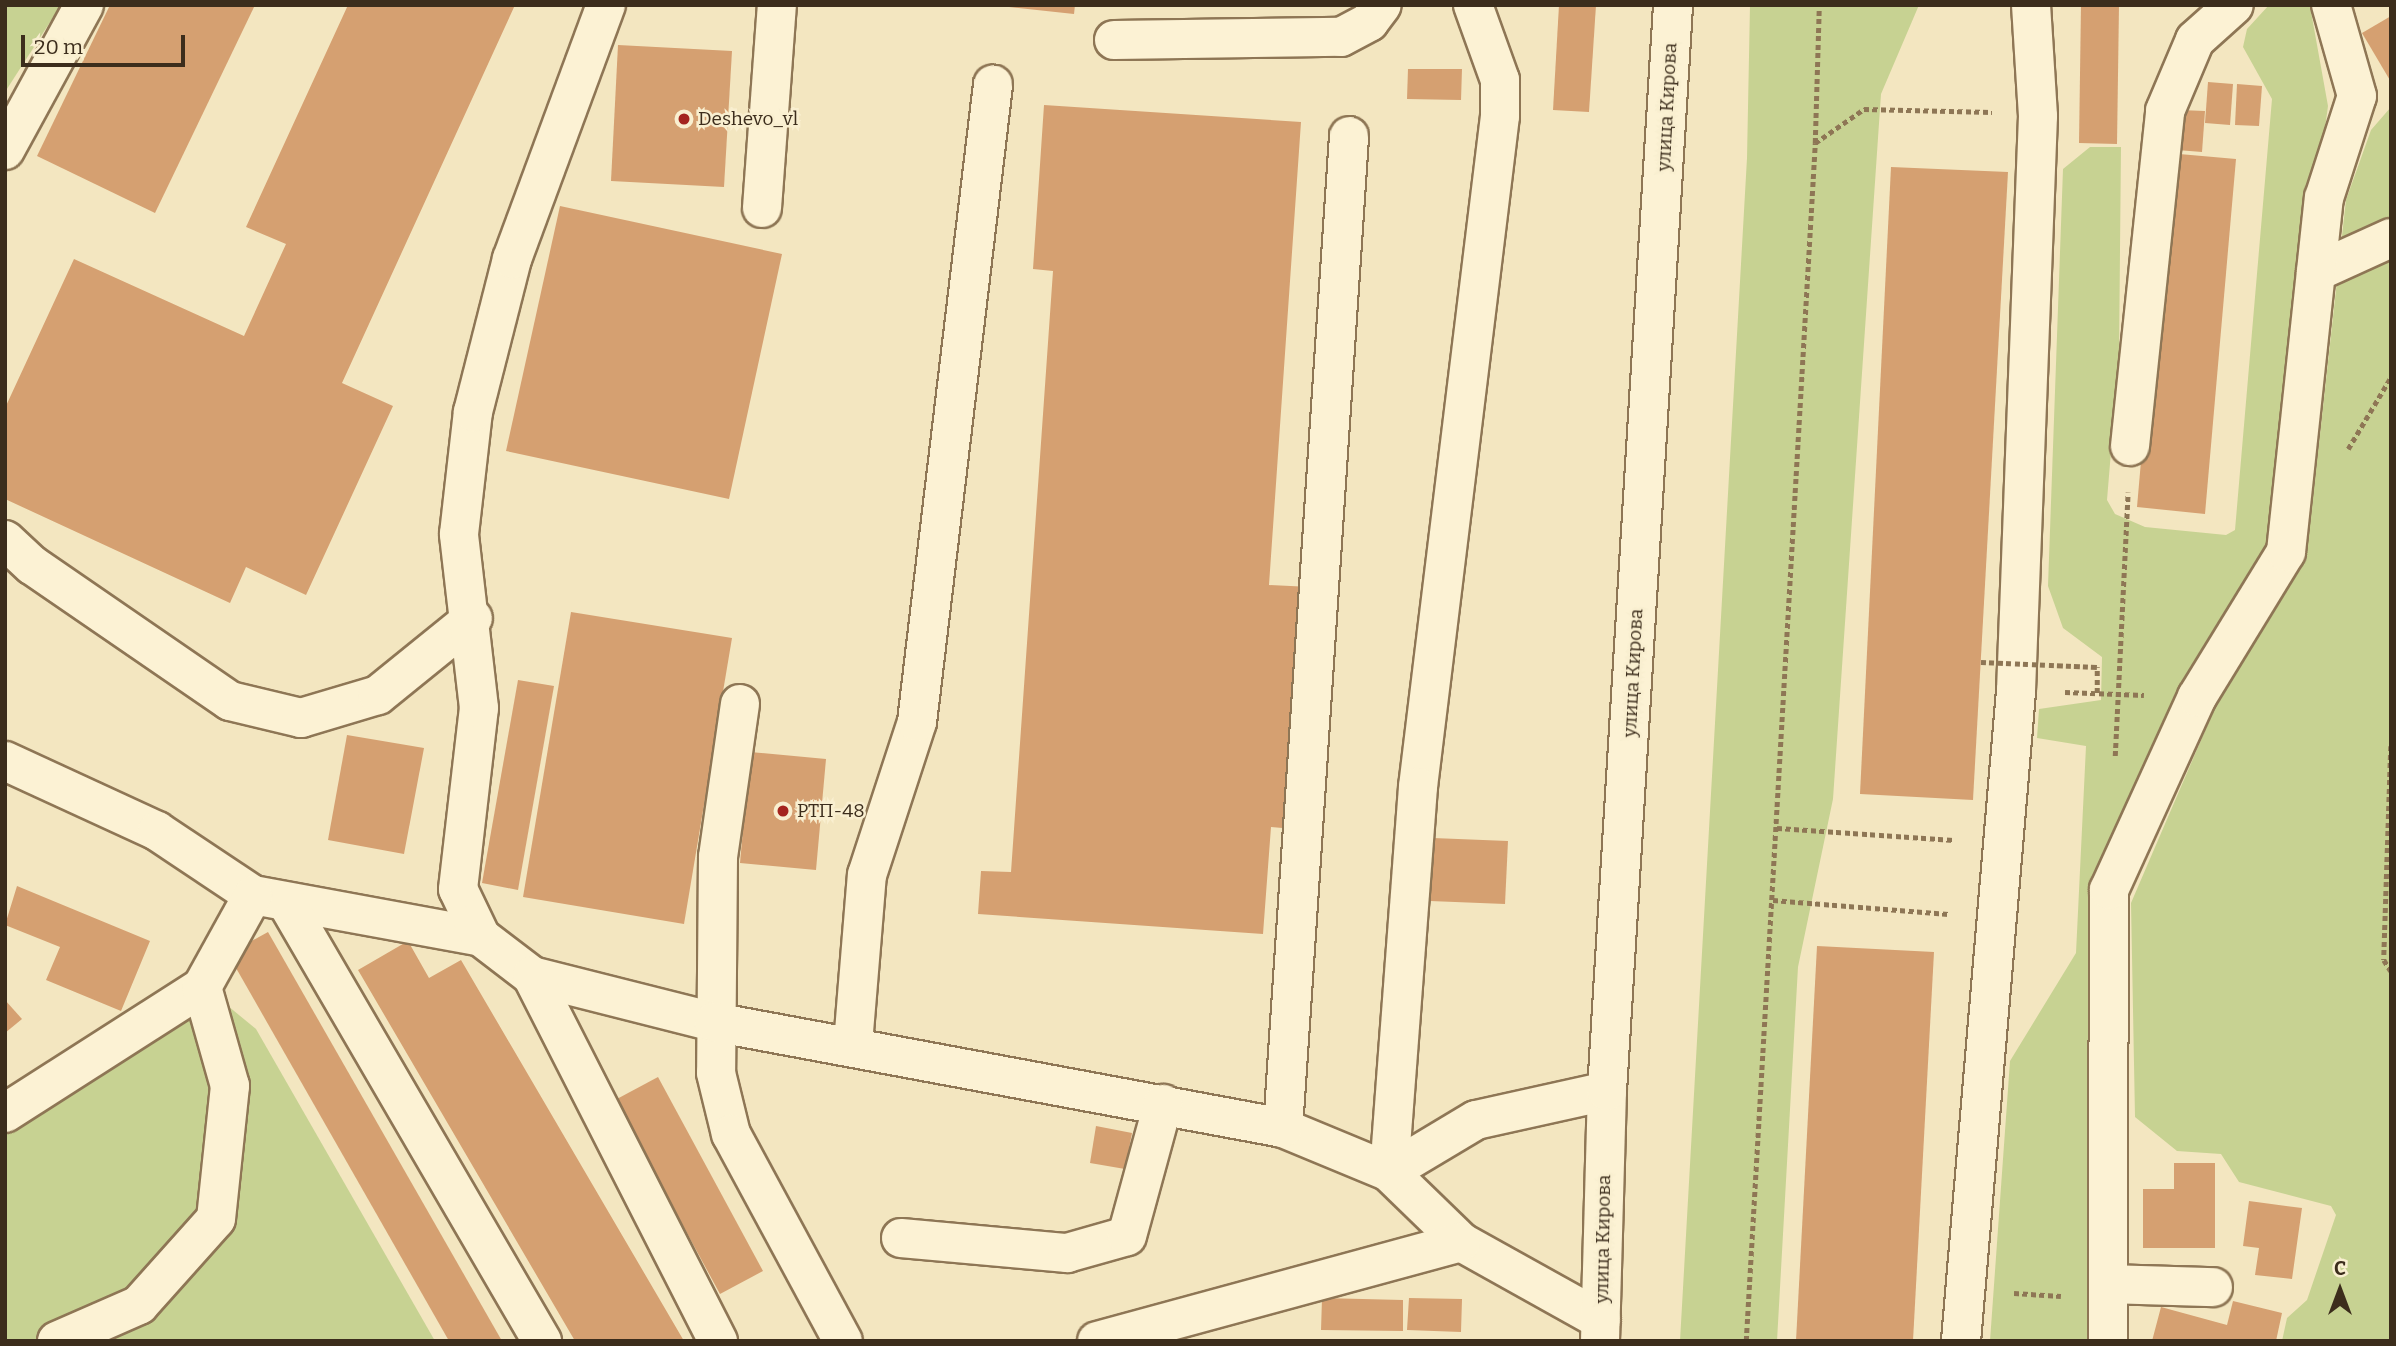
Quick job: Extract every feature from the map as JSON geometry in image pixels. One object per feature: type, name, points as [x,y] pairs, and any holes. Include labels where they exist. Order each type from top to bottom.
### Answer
[{"type":"street","points":[[5,150],[84,5]]},
{"type":"street","points":[[606,5],[512,258],[473,412],[459,534],[473,618],[479,708],[458,889],[481,937],[532,976],[714,1022],[853,1044],[1283,1128],[1389,1172],[1461,1242],[1601,1331]]},
{"type":"street","points":[[762,208],[778,5]]},
{"type":"street","points":[[1114,40],[1341,37],[1382,5]]},
{"type":"street","name":"улица Кирова","points":[[1601,1331],[1607,1091],[1674,5]]},
{"type":"street","points":[[1961,1341],[1999,844],[2016,691],[2038,117],[2032,5]]},
{"type":"street","points":[[2130,446],[2165,111],[2195,40],[2234,5]]},
{"type":"street","points":[[2108,1341],[2109,890],[2197,698],[2287,552],[2325,198],[2357,96],[2331,5]]},
{"type":"street","points":[[1389,1172],[1418,787],[1500,117],[1500,80],[1487,14]]},
{"type":"street","points":[[853,1044],[867,875],[917,722],[993,85]]},
{"type":"street","points":[[1283,1128],[1349,136]]},
{"type":"street","points":[[2316,272],[2391,238]]},
{"type":"street","points":[[5,540],[32,565],[230,701],[301,718],[378,695],[473,618]]},
{"type":"street","points":[[740,704],[718,857],[714,1022],[716,1073],[731,1134],[844,1341]]},
{"type":"street","points":[[5,761],[157,831],[271,900],[481,937]]},
{"type":"street","points":[[5,1113],[202,987],[271,900]]},
{"type":"street","points":[[271,900],[542,1341]]},
{"type":"street","points":[[532,976],[718,1341]]},
{"type":"street","points":[[57,1341],[139,1305],[216,1219],[230,1086],[202,987]]},
{"type":"street","points":[[1389,1172],[1476,1120],[1607,1091]]},
{"type":"street","points":[[901,1238],[1067,1253],[1128,1236],[1163,1104]]},
{"type":"street","points":[[1097,1341],[1461,1242]]},
{"type":"street","points":[[2109,1291],[2213,1287]]},
{"type":"path","points":[[1746,1341],[1815,143],[1819,5]]},
{"type":"path","points":[[1815,143],[1864,109],[1998,113]]},
{"type":"path","points":[[2118,694],[2130,446]]},
{"type":"path","points":[[1981,662],[2097,667],[2096,693]]},
{"type":"path","points":[[2391,746],[2384,960],[2391,971]]},
{"type":"path","points":[[1777,828],[1999,844]]},
{"type":"path","points":[[1773,900],[1898,910]]},
{"type":"path","points":[[1964,1291],[2109,1291]]},
{"type":"green space","points":[[5,5],[61,5],[5,92]]},
{"type":"green space","points":[[1750,5],[1919,5],[1881,94],[1833,799],[1798,967],[1777,1341],[1680,1341],[1747,158]]},
{"type":"green space","points":[[2269,5],[2310,6],[2328,106],[2268,547],[2100,890],[2096,1341],[1990,1341],[2010,1061],[2076,953],[2086,746],[2037,738],[2039,709],[2101,700],[2102,657],[2063,628],[2048,586],[2063,169],[2090,147],[2121,147],[2119,355],[2107,500],[2115,514],[2145,527],[2226,535],[2235,530],[2272,99],[2243,47],[2247,29]]},
{"type":"green space","points":[[2391,107],[2391,1341],[2282,1341],[2287,1318],[2307,1300],[2336,1215],[2331,1206],[2239,1182],[2221,1154],[2177,1151],[2135,1117],[2131,903],[2217,703],[2306,560],[2346,200],[2371,130]]},
{"type":"green space","points":[[228,1006],[256,1029],[435,1341],[5,1341],[5,1131],[197,1008]]},
{"type":"building","points":[[110,5],[255,5],[155,213],[37,156]]},
{"type":"building","points":[[348,5],[515,5],[342,383],[393,406],[306,595],[246,567],[230,603],[5,499],[5,408],[74,259],[244,336],[286,244],[246,227]]},
{"type":"building","points":[[991,5],[1075,5],[1074,14]]},
{"type":"building","points":[[1559,5],[1596,5],[1589,112],[1553,110]]},
{"type":"building","points":[[2081,5],[2119,5],[2117,144],[2079,143]]},
{"type":"building","points":[[2391,16],[2391,82],[2362,33]]},
{"type":"building","points":[[618,45],[732,51],[724,187],[611,181]]},
{"type":"building","points":[[1408,69],[1462,69],[1461,100],[1407,99]]},
{"type":"building","points":[[2208,82],[2233,84],[2230,125],[2205,123]]},
{"type":"building","points":[[2237,84],[2262,86],[2259,126],[2235,125]]},
{"type":"building","points":[[1044,105],[1301,122],[1269,585],[1311,587],[1294,829],[1271,827],[1263,934],[978,914],[981,871],[1011,872],[1053,271],[1033,269]]},
{"type":"building","points":[[2180,110],[2205,111],[2202,152],[2177,150]]},
{"type":"building","points":[[2168,153],[2236,159],[2205,514],[2137,507]]},
{"type":"building","points":[[1891,167],[2008,172],[1973,800],[1860,794]]},
{"type":"building","points":[[560,206],[782,254],[729,499],[506,451]]},
{"type":"building","points":[[571,612],[732,638],[684,924],[523,897]]},
{"type":"building","points":[[518,680],[554,686],[518,890],[482,883]]},
{"type":"building","points":[[347,735],[424,748],[404,854],[328,840]]},
{"type":"building","name":"РТП-48","points":[[750,752],[826,759],[816,870],[740,863]]},
{"type":"building","points":[[1433,838],[1508,841],[1505,904],[1430,901]]},
{"type":"building","points":[[17,886],[150,941],[121,1011],[46,980],[60,947],[5,925]]},
{"type":"building","points":[[268,932],[502,1341],[449,1341],[228,954]]},
{"type":"building","points":[[408,941],[429,978],[461,960],[684,1341],[575,1341],[358,970]]},
{"type":"building","points":[[1817,946],[1934,952],[1913,1341],[1796,1341]]},
{"type":"building","points":[[5,1000],[22,1019],[5,1033]]},
{"type":"building","points":[[658,1077],[763,1271],[720,1294],[615,1100]]},
{"type":"building","points":[[1096,1126],[1132,1133],[1125,1169],[1090,1163]]},
{"type":"building","points":[[2174,1163],[2215,1163],[2215,1248],[2143,1248],[2143,1189],[2174,1189]]},
{"type":"building","points":[[2249,1201],[2302,1208],[2292,1279],[2255,1275],[2259,1248],[2243,1246]]},
{"type":"building","points":[[1322,1298],[1403,1300],[1403,1331],[1321,1330]]},
{"type":"building","points":[[1409,1298],[1462,1299],[1461,1332],[1407,1330]]},
{"type":"building","points":[[2233,1301],[2282,1313],[2276,1341],[2152,1341],[2161,1307],[2227,1325]]},
{"type":"place","name":"Deshevo_vl","points":[[684,119]]},
{"type":"place","name":"РТП-48","points":[[783,811]]}]
